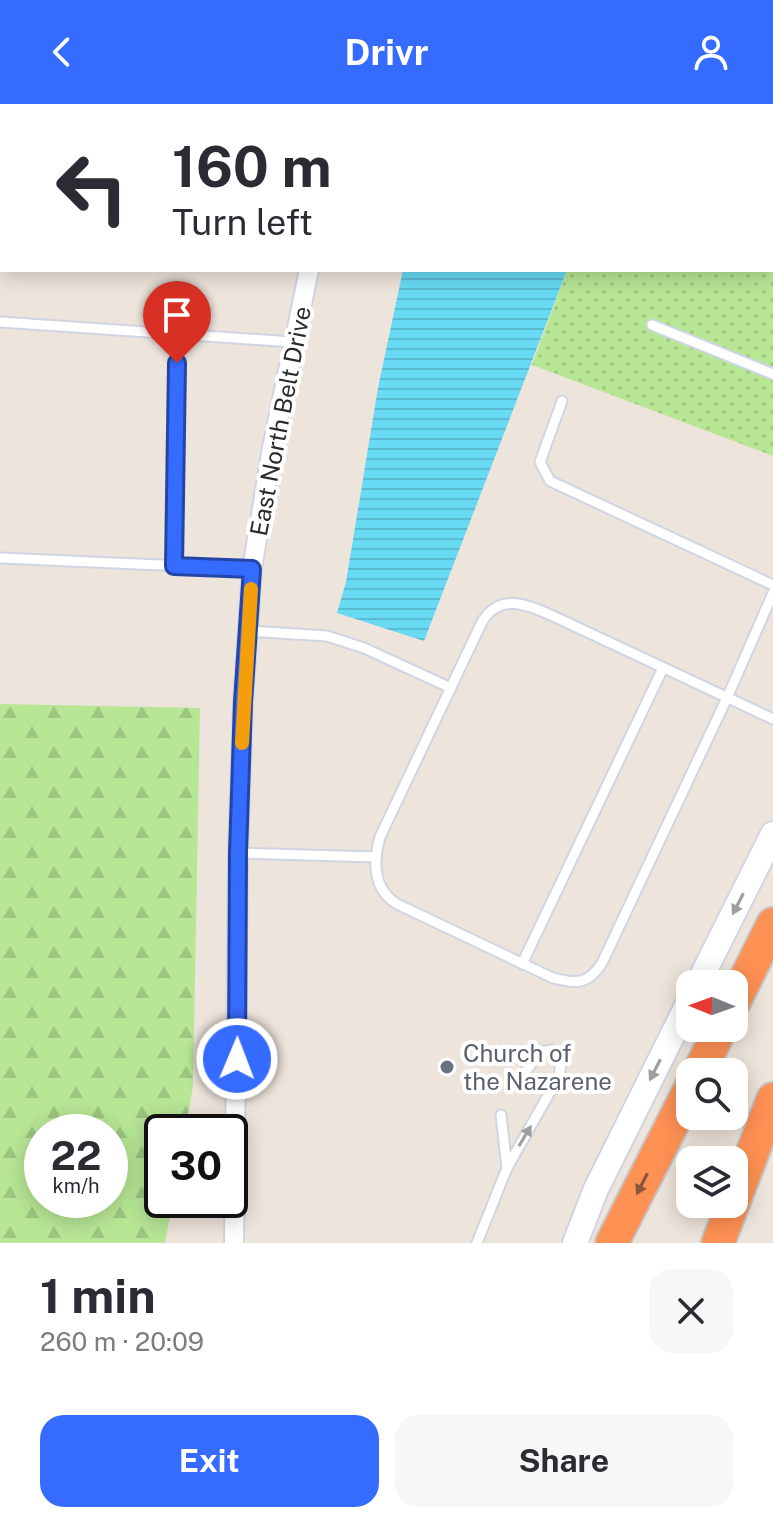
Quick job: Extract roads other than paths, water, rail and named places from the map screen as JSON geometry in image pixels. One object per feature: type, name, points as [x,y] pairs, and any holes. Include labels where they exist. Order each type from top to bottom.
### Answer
[{"type":"highway","points":[[748,974],[773,924]]},
{"type":"highway","points":[[748,1166],[773,1099]]},
{"type":"highway","points":[[612,1243],[676,1117]]},
{"type":"highway","points":[[718,1243],[728,1218]]},
{"type":"main road","points":[[705,970],[773,834]]},
{"type":"main road","points":[[575,1243],[596,1189],[676,1028]]},
{"type":"street","name":"East North Belt Drive","points":[[234,1243],[238,853],[243,702],[252,569],[272,448],[309,272]]},
{"type":"lane","points":[[0,322],[293,342]]},
{"type":"lane","points":[[652,325],[773,374]]},
{"type":"lane","points":[[174,566],[178,334]]},
{"type":"lane","points":[[562,401],[540,462],[550,481],[773,585]]},
{"type":"lane","points":[[0,558],[252,569]]},
{"type":"lane","points":[[773,593],[727,698],[597,971],[590,978],[581,982],[553,978],[389,899],[382,891],[376,857],[380,837],[485,617],[495,607],[510,603],[532,606],[663,668],[727,698],[773,719]]},
{"type":"lane","points":[[248,631],[327,636],[364,648],[451,688]]},
{"type":"lane","points":[[522,964],[663,668]]},
{"type":"lane","points":[[238,853],[376,857]]},
{"type":"lane","points":[[477,1243],[507,1168],[559,1076],[562,1059],[552,1050],[540,1052],[517,1083]]},
{"type":"lane","points":[[501,1115],[507,1168]]},
{"type":"water","points":[[403,272],[566,272],[424,641],[337,613],[346,582],[378,388]]},
{"type":"place","name":"Church of the Nazarene","points":[[447,1067]]}]
